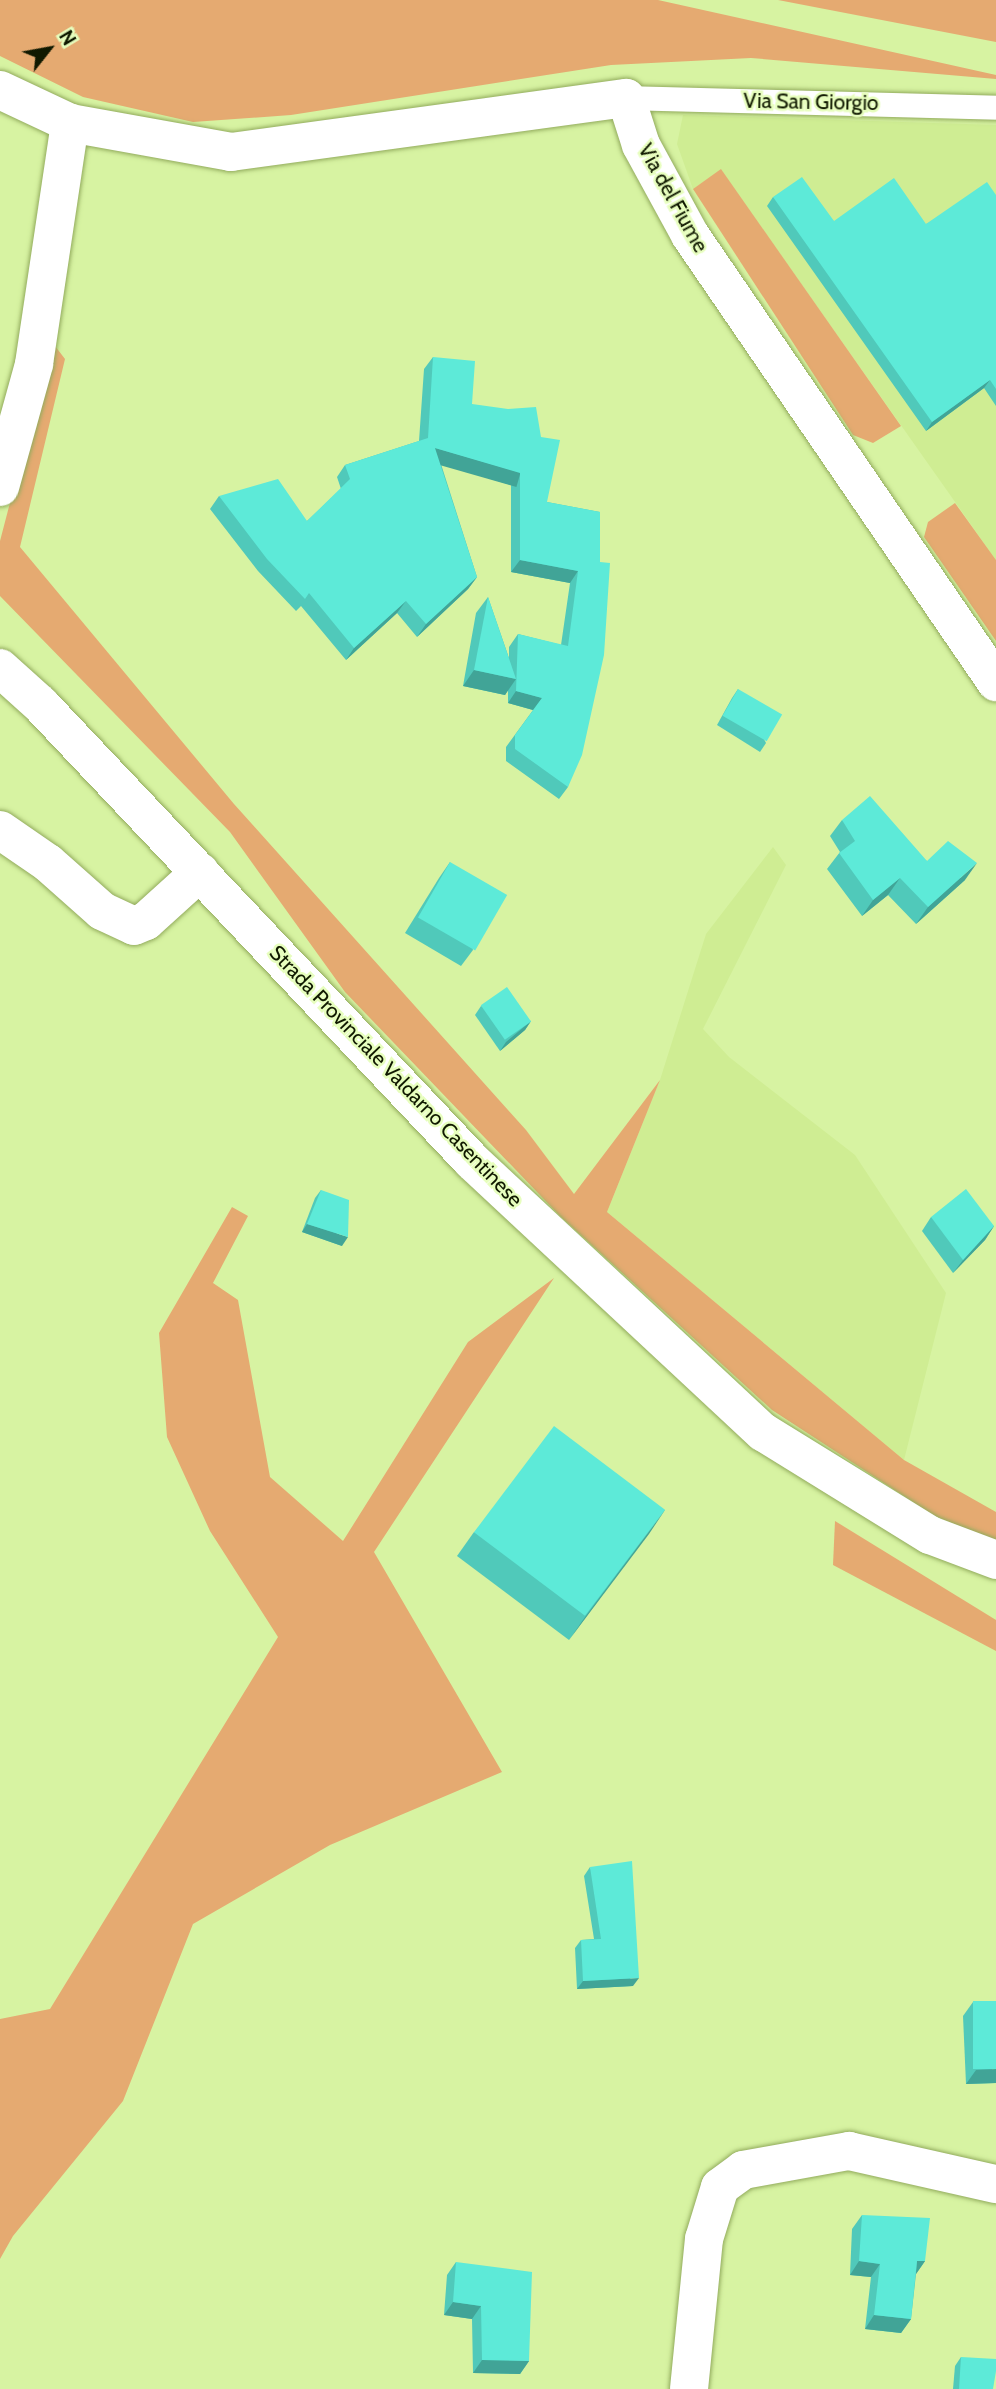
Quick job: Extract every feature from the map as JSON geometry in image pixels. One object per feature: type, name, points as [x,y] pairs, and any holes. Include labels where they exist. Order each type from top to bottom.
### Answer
[{"type":"street","points":[[0,90],[70,122],[231,152],[626,98]]},
{"type":"street","name":"Via del Fiume","points":[[626,98],[641,145],[690,235],[996,682]]},
{"type":"street","points":[[0,487],[34,364],[70,122]]},
{"type":"street","name":"Strada Provinciale Valdarno Casentinese","points":[[0,668],[40,704],[472,1161],[763,1432],[930,1535],[996,1560]]},
{"type":"street","points":[[0,830],[48,863],[102,911],[134,926],[146,921],[200,872]]},
{"type":"street","points":[[689,2389],[704,2239],[720,2186],[743,2170],[849,2151],[996,2184]]},
{"type":"lane","name":"Via San Giorgio","points":[[626,98],[996,108]]},
{"type":"shaded area","points":[[0,0],[658,0],[996,75],[996,79],[751,58],[611,65],[291,115],[193,122],[83,97],[0,56]]},
{"type":"shaded area","points":[[778,0],[996,0],[996,42]]},
{"type":"shaded area","points":[[683,115],[996,125],[996,560],[721,170],[693,189],[677,144]]},
{"type":"shaded area","points":[[721,169],[901,426],[873,443],[853,435],[693,189]]},
{"type":"shaded area","points":[[52,342],[65,359],[20,547],[234,804],[526,1130],[574,1194],[660,1080],[607,1212],[904,1460],[996,1512],[996,1542],[933,1515],[772,1410],[560,1216],[345,992],[230,832],[0,596],[0,541]]},
{"type":"shaded area","points":[[955,503],[996,560],[996,641],[924,537],[928,522]]},
{"type":"shaded area","points":[[773,847],[786,865],[703,1029],[729,1057],[855,1155],[946,1293],[904,1460],[607,1212],[660,1080],[706,934]]},
{"type":"shaded area","points":[[232,1207],[248,1216],[213,1283],[238,1300],[270,1477],[343,1541],[468,1342],[554,1278],[374,1552],[502,1772],[330,1845],[193,1924],[123,2101],[13,2236],[0,2259],[0,2019],[50,2009],[278,1637],[210,1531],[167,1437],[159,1333]]},
{"type":"shaded area","points":[[835,1521],[996,1620],[996,1651],[833,1565]]},
{"type":"building","points":[[802,177],[834,221],[894,178],[926,224],[987,182],[996,195],[996,389],[990,380],[932,422],[773,197]]},
{"type":"building","points":[[433,357],[475,361],[472,404],[508,409],[536,407],[541,437],[560,440],[547,502],[600,512],[600,562],[610,563],[604,655],[582,755],[568,787],[515,749],[515,735],[542,698],[516,691],[518,634],[568,646],[578,571],[520,560],[520,473],[435,448],[477,577],[426,624],[406,601],[354,648],[309,593],[305,599],[267,559],[219,496],[278,479],[307,521],[350,479],[345,465],[428,438]]},
{"type":"building","points":[[488,597],[516,679],[474,670]]},
{"type":"building","points":[[738,689],[782,714],[767,741],[722,716]]},
{"type":"building","points":[[870,796],[927,861],[948,841],[977,863],[928,907],[900,878],[873,900],[839,853],[855,841],[842,820]]},
{"type":"building","points":[[450,862],[507,895],[475,950],[418,917]]},
{"type":"building","points":[[507,987],[531,1021],[505,1040],[481,1005]]},
{"type":"building","points":[[966,1189],[994,1226],[963,1260],[931,1217]]},
{"type":"building","points":[[321,1190],[349,1200],[348,1237],[307,1224]]},
{"type":"building","points":[[554,1426],[665,1510],[585,1616],[474,1532]]},
{"type":"building","points":[[632,1861],[639,1978],[583,1981],[581,1940],[601,1939],[590,1867]]},
{"type":"building","points":[[973,2001],[996,2001],[996,2069],[973,2069]]},
{"type":"building","points":[[862,2215],[930,2218],[925,2261],[917,2261],[911,2319],[874,2315],[880,2264],[859,2261]]},
{"type":"building","points":[[456,2262],[532,2272],[529,2361],[482,2360],[481,2306],[453,2302]]},
{"type":"building","points":[[961,2357],[996,2359],[993,2389],[959,2389]]}]
